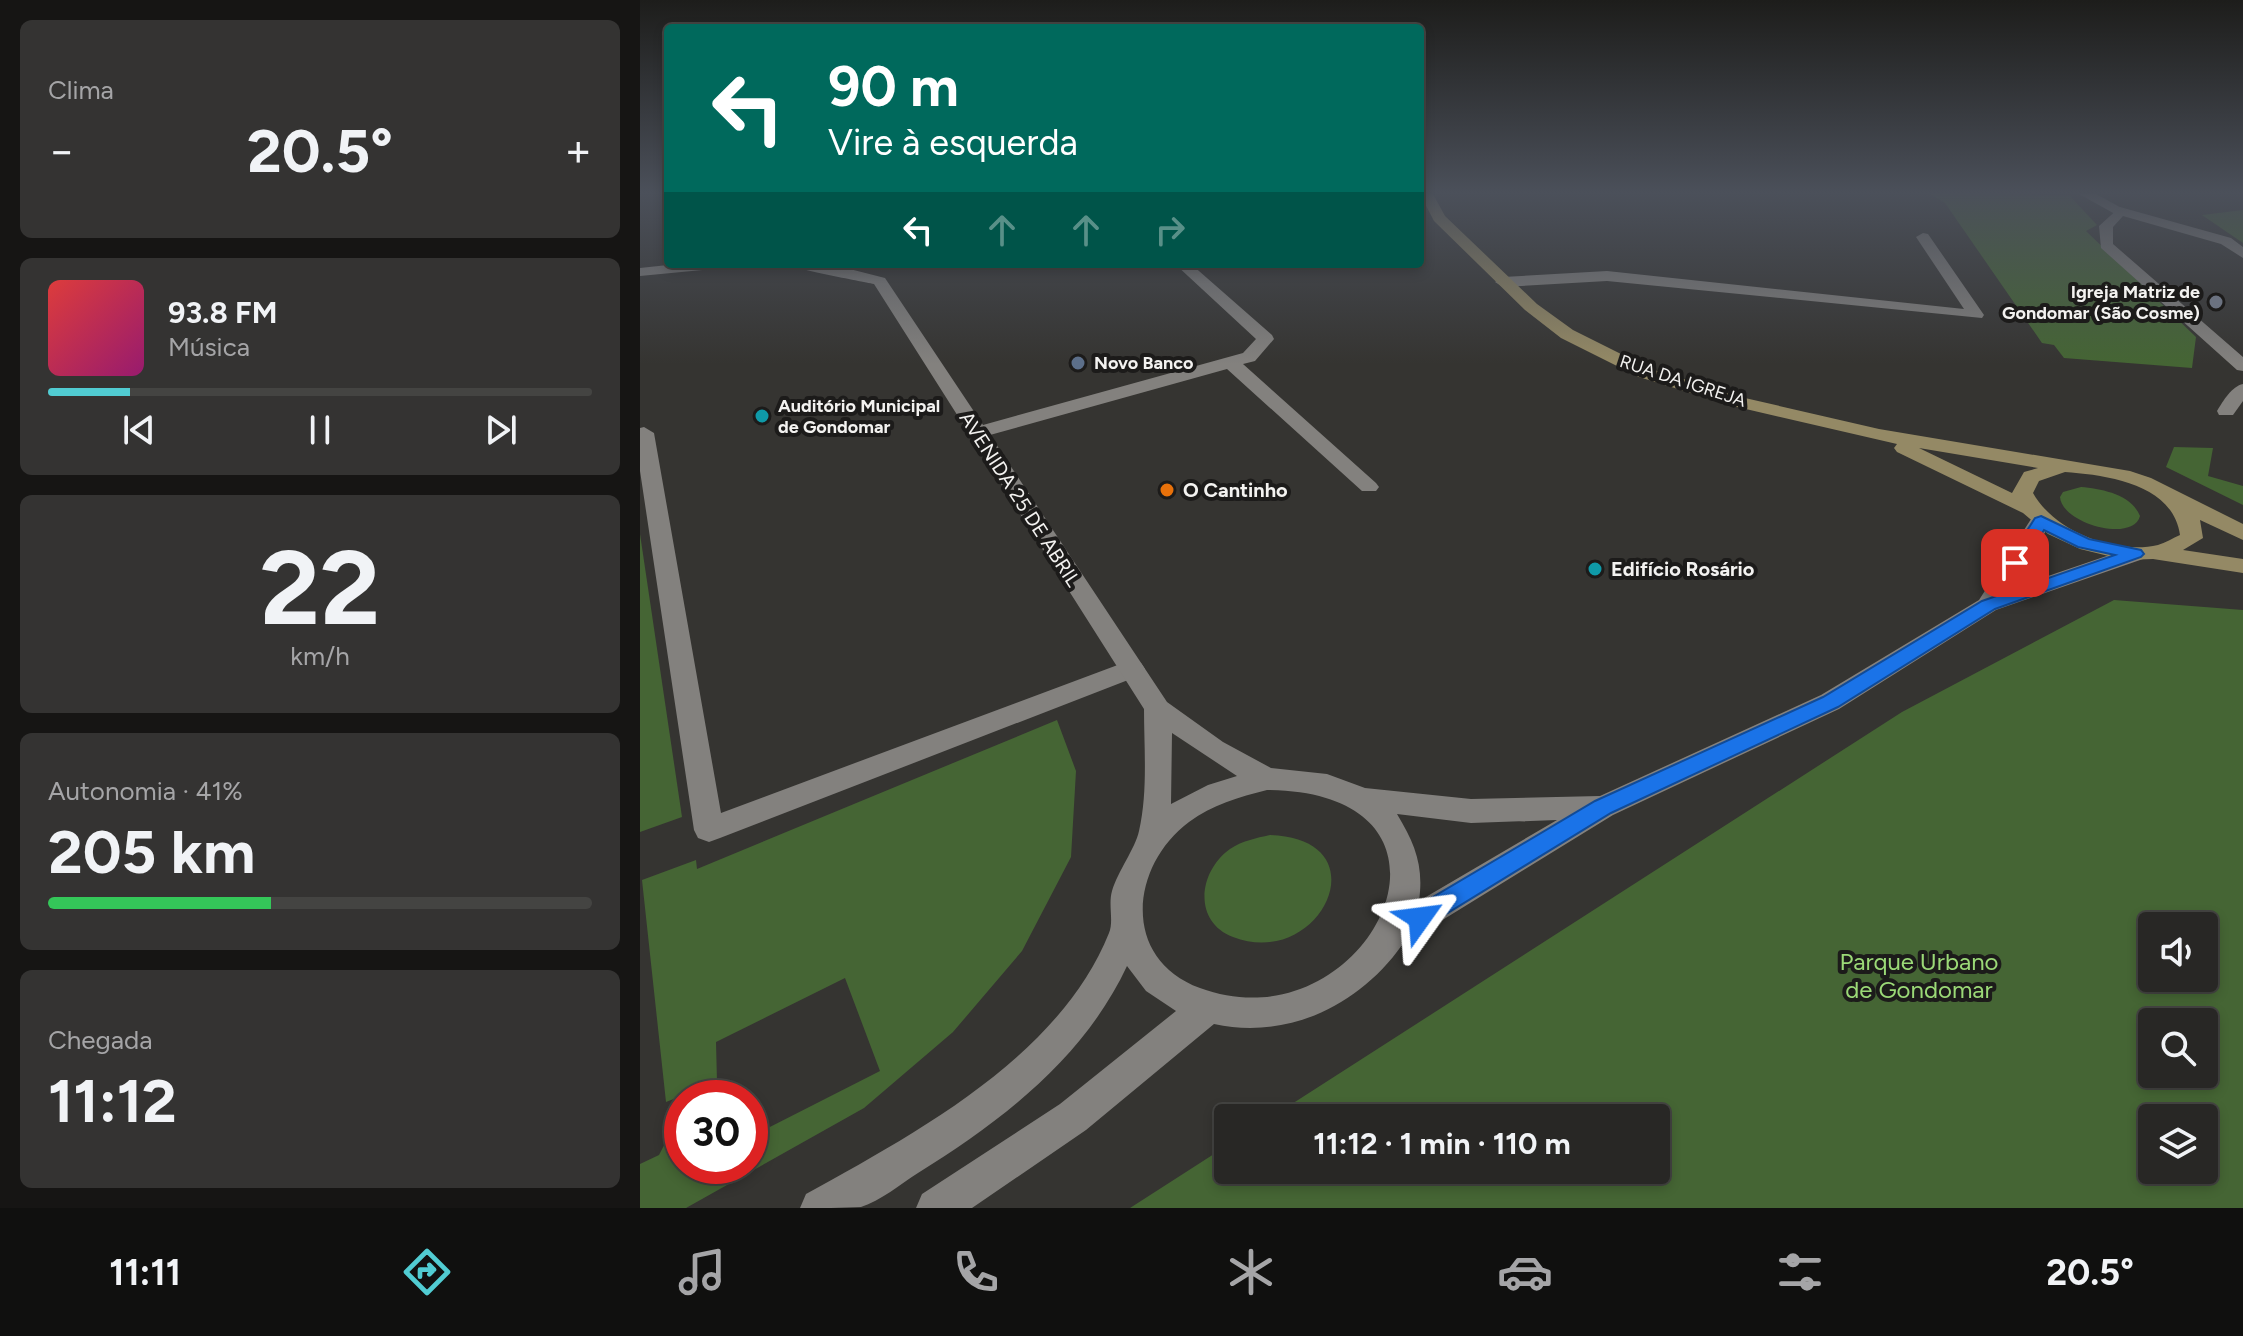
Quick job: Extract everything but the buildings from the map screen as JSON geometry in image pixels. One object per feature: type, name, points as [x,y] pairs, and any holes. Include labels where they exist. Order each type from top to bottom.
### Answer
[{"type":"main road","name":"RUA DA IGREJA","points":[[1471,250],[1503,282],[1567,334],[1645,373],[1740,402],[1879,435],[2063,466],[2104,469],[2126,475],[2243,533]]},
{"type":"main road","name":"RUA DA IGREJA","points":[[1879,435],[2084,543],[2243,566]]},
{"type":"main road","points":[[2034,515],[2020,496],[2021,484],[2029,475],[2063,466]]},
{"type":"main road","points":[[2147,554],[2179,548],[2192,538],[2193,524],[2185,510],[2167,494]]},
{"type":"street","points":[[1503,282],[1607,276],[1976,315],[1932,250]]},
{"type":"street","points":[[2112,250],[2243,366]]},
{"type":"street","points":[[640,272],[682,268]]},
{"type":"street","name":"AVENIDA 25 DE ABRIL","points":[[835,268],[880,281],[1157,709],[1213,749],[1267,779]]},
{"type":"street","points":[[977,433],[1249,357],[1266,339],[1186,268]]},
{"type":"street","points":[[1230,362],[1369,487]]},
{"type":"street","points":[[2226,411],[2243,389]]},
{"type":"street","points":[[644,433],[709,830],[1132,669]]},
{"type":"street","points":[[1988,605],[2034,515]]},
{"type":"street","points":[[1393,934],[1603,807],[1830,702],[1988,605],[2147,554]]},
{"type":"street","points":[[1154,836],[1159,775],[1157,709]]},
{"type":"street","points":[[1267,779],[1302,779],[1333,786],[1361,799],[1389,825],[1405,856],[1407,895],[1393,934],[1370,964],[1335,990],[1294,1007],[1252,1014],[1207,1008],[1169,991],[1142,964],[1127,931],[1126,898],[1135,866],[1154,836],[1186,808],[1225,788],[1267,779]]},
{"type":"street","points":[[1361,799],[1471,811],[1603,807]]},
{"type":"street","points":[[820,1208],[964,1123],[1035,1062],[1088,1005],[1127,931]]},
{"type":"street","points":[[936,1208],[1073,1117],[1207,1008]]},
{"type":"green space","points":[[1978,250],[2106,250],[2196,337],[2192,368],[2064,358],[2054,345],[2042,343]]},
{"type":"green space","points":[[2174,447],[2213,448],[2208,476],[2243,486],[2243,505],[2166,467]]},
{"type":"green space","points":[[2081,487],[2107,491],[2123,498],[2140,516],[2135,524],[2125,528],[2098,527],[2084,522],[2064,507],[2060,497],[2063,492]]},
{"type":"green space","points":[[640,534],[682,817],[640,832]]},
{"type":"green space","name":"Parque Urbano de Gondomar","points":[[2114,600],[2243,610],[2243,1208],[1130,1208],[1214,1154],[1214,1184],[1670,1184],[1670,1104],[1292,1104],[1902,712]]},
{"type":"green space","points":[[1057,720],[1076,771],[1071,857],[1022,951],[953,1032],[864,1108],[768,1162],[768,1128],[880,1071],[845,978],[716,1042],[717,1080],[664,1080],[664,1084],[642,880],[696,860],[697,869]]},
{"type":"green space","points":[[1270,835],[1305,842],[1325,857],[1331,878],[1327,900],[1313,921],[1292,936],[1264,943],[1233,937],[1220,930],[1211,920],[1204,895],[1207,882],[1220,858],[1230,849]]},
{"type":"green space","points":[[664,1145],[664,1184],[729,1184],[686,1208],[640,1208],[640,1164],[659,1155]]},
{"type":"place","name":"Igreja Matriz de Gondomar (São Cosme)","points":[[2216,302]]},
{"type":"place","name":"Novo Banco","points":[[1078,363]]},
{"type":"place","name":"Auditório Municipal de Gondomar","points":[[762,416]]},
{"type":"place","name":"O Cantinho","points":[[1167,490]]},
{"type":"place","name":"Edifício Rosário","points":[[1595,569]]},
{"type":"route","points":[[1420,918],[1603,807],[1830,702],[1988,605],[2135,554],[2084,543],[2041,521],[2015,563]]}]
